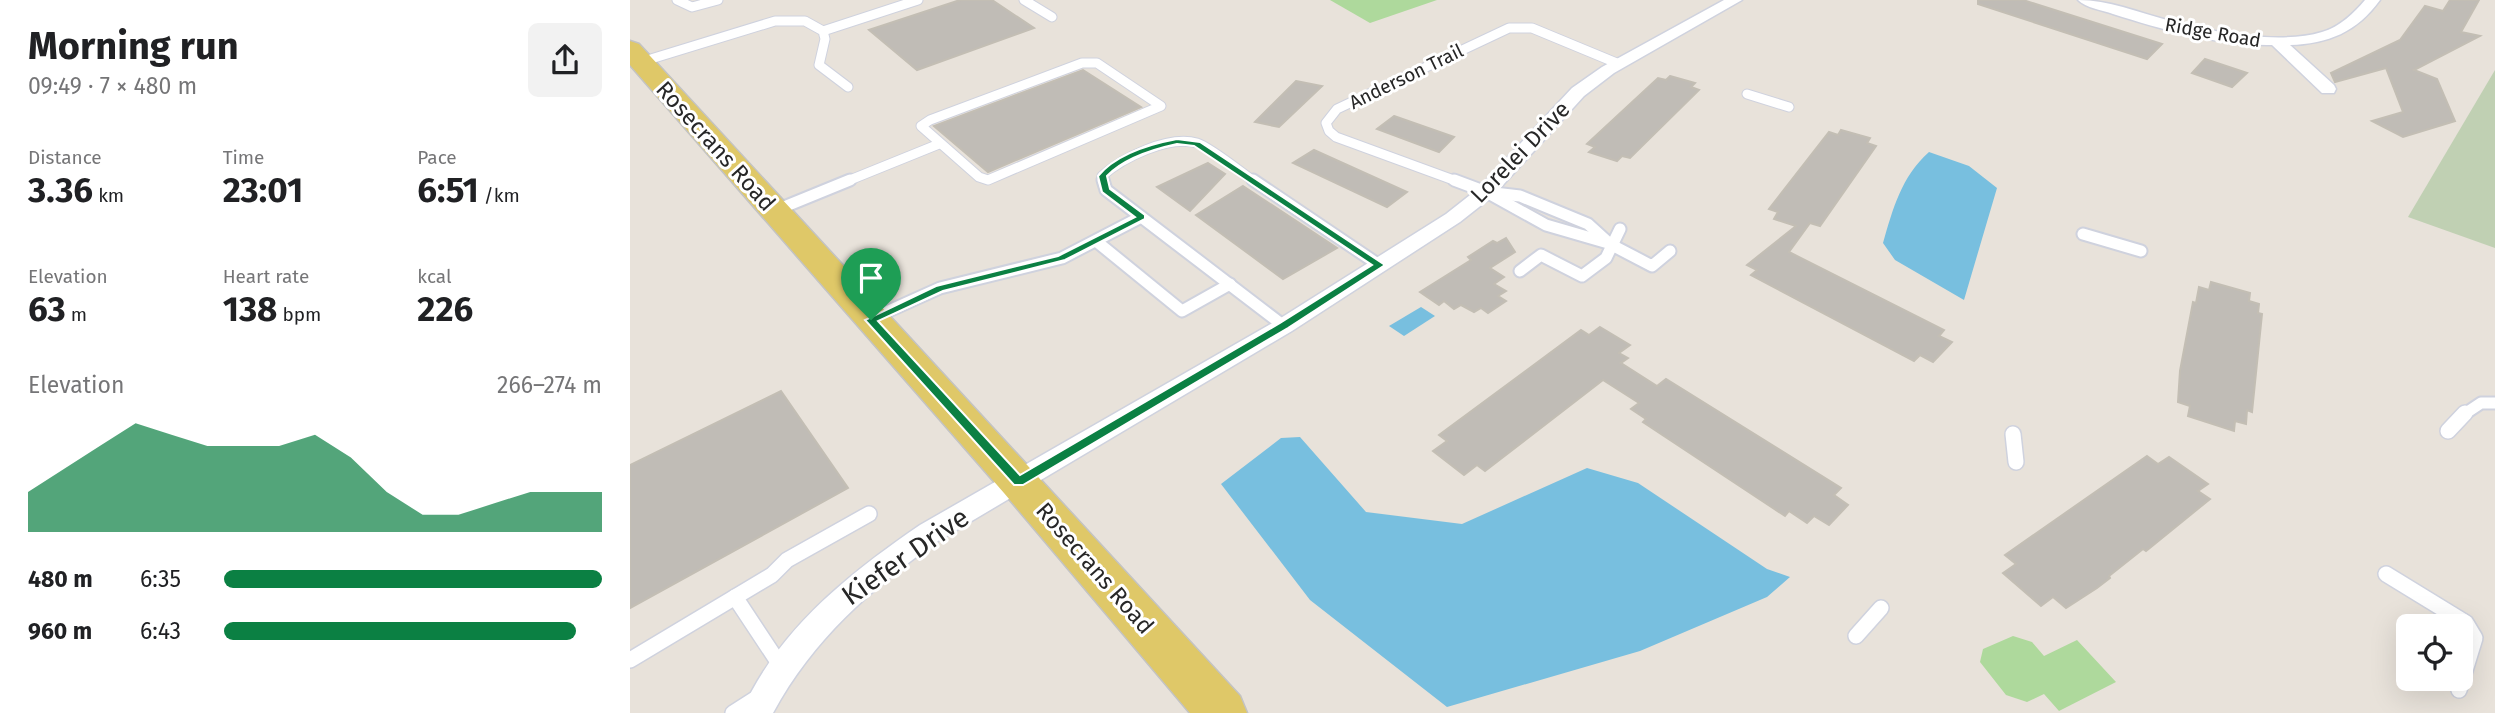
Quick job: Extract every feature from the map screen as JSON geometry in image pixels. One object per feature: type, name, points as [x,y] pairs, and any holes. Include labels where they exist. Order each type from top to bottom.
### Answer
[{"type":"main road","name":"Rosecrans Road","points":[[634,59],[1019,482],[1222,713]]},
{"type":"street","name":"Lorelei Drive","points":[[1019,482],[1284,326],[1453,218],[1486,192],[1578,92],[1619,64],[1735,0]]},
{"type":"street","name":"Ridge Road","points":[[2085,0],[2196,33],[2241,40],[2277,41],[2329,36],[2357,19],[2373,0]]},
{"type":"street","points":[[2277,41],[2328,89]]},
{"type":"street","name":"Kiefer Drive","points":[[768,691],[806,636],[850,590],[929,533],[1019,482]]},
{"type":"lane","points":[[677,0],[692,7],[718,0]]},
{"type":"lane","points":[[823,32],[918,0]]},
{"type":"lane","points":[[1024,0],[1052,17]]},
{"type":"lane","points":[[634,59],[775,21],[806,21],[823,32],[825,39],[818,65],[848,87]]},
{"type":"lane","name":"Anderson Trail","points":[[1486,192],[1336,137],[1329,131],[1326,123],[1328,117],[1337,109],[1509,28],[1540,30],[1619,64]]},
{"type":"lane","points":[[1090,61],[1161,106],[999,178],[988,180],[979,177],[939,144],[921,126],[1090,61]]},
{"type":"lane","points":[[1746,94],[1789,107]]},
{"type":"lane","points":[[1284,326],[1106,190],[1102,176],[1112,165],[1157,146],[1177,142],[1196,144],[1379,265]]},
{"type":"lane","points":[[774,211],[939,144]]},
{"type":"lane","points":[[1486,192],[1507,207],[1573,235],[1611,244],[1653,266],[1670,251]]},
{"type":"lane","points":[[871,320],[940,288],[1062,258],[1141,217]]},
{"type":"lane","points":[[1520,271],[1541,255],[1582,276],[1605,258],[1620,229]]},
{"type":"lane","points":[[2083,234],[2141,250]]},
{"type":"lane","points":[[1096,241],[1182,312],[1230,284]]},
{"type":"lane","points":[[2448,431],[2466,411],[2488,401],[2495,403]]},
{"type":"lane","points":[[2013,434],[2016,462]]},
{"type":"lane","points":[[630,660],[772,575],[787,560],[869,514]]},
{"type":"lane","points":[[2386,574],[2451,614]]},
{"type":"lane","points":[[733,713],[768,691],[735,597]]},
{"type":"lane","points":[[1856,636],[1881,608]]},
{"type":"green space","points":[[1330,0],[1437,0],[1370,23]]},
{"type":"green space","points":[[2495,70],[2495,248],[2408,217]]},
{"type":"green space","points":[[2013,636],[2032,642],[2044,656],[2077,640],[2116,682],[2059,711],[2044,694],[2027,702],[2006,695],[1980,662],[1983,649]]},
{"type":"water","points":[[1929,152],[1969,166],[1997,188],[1964,300],[1895,260],[1883,243],[1905,183]]},
{"type":"water","points":[[1421,307],[1435,316],[1404,336],[1389,326]]},
{"type":"water","points":[[1300,437],[1366,512],[1462,524],[1587,468],[1638,483],[1767,569],[1790,577],[1767,597],[1640,651],[1447,707],[1310,600],[1221,484],[1281,438]]},
{"type":"building","points":[[960,0],[992,0],[1034,28],[917,70],[869,30]]},
{"type":"building","points":[[1978,0],[2023,0],[2162,44],[2147,59],[1978,4]]},
{"type":"building","points":[[2450,0],[2479,0],[2461,32],[2480,36],[2414,70],[2437,79],[2455,121],[2403,137],[2372,121],[2403,112],[2386,68],[2335,82],[2331,73],[2400,40],[2425,6],[2443,11]]},
{"type":"building","points":[[2205,59],[2247,73],[2232,87],[2192,73]]},
{"type":"building","points":[[1083,70],[1141,107],[988,172],[934,126]]},
{"type":"building","points":[[1670,76],[1695,83],[1691,87],[1699,90],[1630,158],[1622,156],[1617,161],[1589,152],[1595,147],[1587,144],[1658,78],[1666,80]]},
{"type":"building","points":[[1296,81],[1322,86],[1279,127],[1255,122]]},
{"type":"building","points":[[1394,116],[1454,137],[1439,152],[1377,129]]},
{"type":"building","points":[[1841,130],[1870,138],[1867,143],[1876,146],[1820,226],[1810,223],[1789,252],[1944,330],[1939,336],[1952,342],[1933,362],[1920,355],[1914,361],[1751,275],[1757,270],[1747,265],[1796,226],[1774,219],[1778,212],[1769,209],[1829,132],[1838,135]]},
{"type":"building","points":[[1314,150],[1407,192],[1387,207],[1293,163]]},
{"type":"building","points":[[1208,163],[1225,174],[1190,211],[1157,187]]},
{"type":"building","points":[[1243,186],[1337,248],[1283,279],[1196,215]]},
{"type":"building","points":[[1506,238],[1515,252],[1490,268],[1504,277],[1494,284],[1506,291],[1498,296],[1506,301],[1488,313],[1481,308],[1474,312],[1461,305],[1454,309],[1444,301],[1439,305],[1420,292],[1471,260],[1468,257],[1493,241],[1497,243]]},
{"type":"building","points":[[2211,282],[2250,293],[2249,301],[2259,304],[2258,313],[2262,314],[2252,412],[2247,410],[2246,424],[2235,421],[2234,431],[2188,416],[2190,406],[2178,402],[2180,371],[2193,302],[2196,303],[2199,287],[2209,290]]},
{"type":"building","points":[[1600,327],[1630,345],[1619,353],[1628,358],[1621,363],[1657,386],[1666,379],[1841,488],[1834,495],[1848,505],[1829,525],[1814,516],[1807,523],[1789,511],[1785,516],[1643,422],[1646,419],[1631,409],[1639,403],[1603,380],[1485,471],[1477,465],[1464,475],[1433,451],[1447,441],[1439,435],[1581,330],[1589,335]]},
{"type":"building","points":[[781,391],[848,488],[630,608],[630,465]]},
{"type":"building","points":[[2147,456],[2158,464],[2169,457],[2208,484],[2198,491],[2210,499],[2146,551],[2143,549],[2097,588],[2066,608],[2053,597],[2041,606],[2003,573],[2016,564],[2005,555]]},
{"type":"route","points":[[1177,142],[1196,144],[1379,265],[1284,326],[1019,482],[871,320],[940,288],[1062,258],[1141,217],[1106,190],[1102,176],[1112,165],[1157,146],[1177,142]]}]
